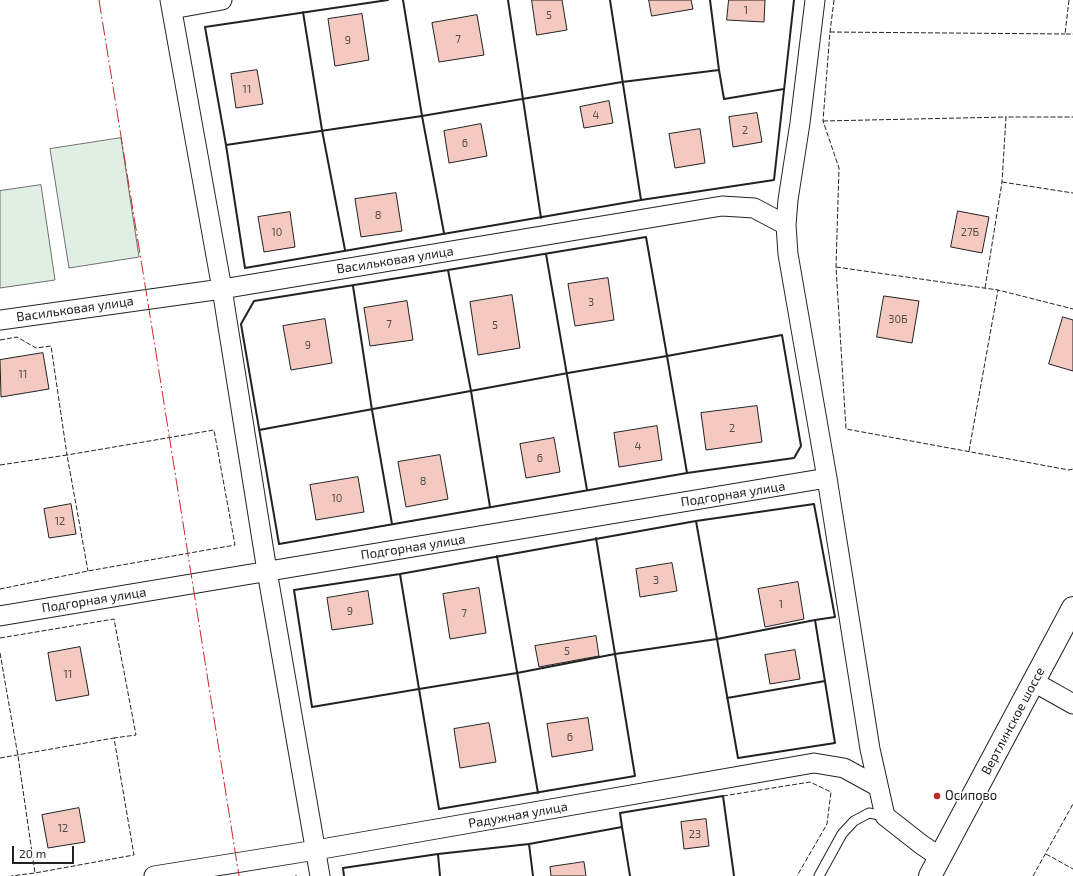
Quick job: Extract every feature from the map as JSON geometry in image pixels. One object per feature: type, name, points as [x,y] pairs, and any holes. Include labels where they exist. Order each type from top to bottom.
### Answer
[{"type":"main road","name":"Вертлинское шоссе","points":[[930,876],[1073,608]]},
{"type":"street","points":[[222,0],[171,5],[222,289],[267,571],[320,876]]},
{"type":"street","points":[[815,0],[800,123],[788,200],[786,225],[788,254],[827,478],[868,741],[885,816],[912,838],[940,857]]},
{"type":"street","name":"Васильковая улица","points":[[0,320],[222,289],[722,206],[754,208],[786,225]]},
{"type":"street","name":"Подгорная улица","points":[[0,616],[827,478]]},
{"type":"street","points":[[1034,682],[1073,704]]},
{"type":"street","name":"Радужная улица","points":[[154,876],[316,850],[814,764],[844,768],[878,786]]},
{"type":"lane","points":[[819,876],[842,834],[854,821],[869,813],[885,816]]},
{"type":"green space","points":[[121,138],[139,257],[69,268],[50,149]]},
{"type":"green space","points":[[41,185],[55,280],[0,288],[0,191]]},
{"type":"building","points":[[532,0],[562,0],[567,30],[537,35]]},
{"type":"building","points":[[649,0],[691,0],[693,9],[652,16]]},
{"type":"building","points":[[729,0],[765,0],[764,22],[727,20]]},
{"type":"building","points":[[362,14],[369,60],[335,66],[328,19]]},
{"type":"building","points":[[477,15],[484,55],[439,62],[432,23]]},
{"type":"building","points":[[257,70],[263,104],[236,108],[231,74]]},
{"type":"building","points":[[609,101],[613,123],[584,128],[580,107]]},
{"type":"building","points":[[757,113],[762,142],[733,147],[729,117]]},
{"type":"building","points":[[481,124],[487,156],[449,163],[444,131]]},
{"type":"building","points":[[700,129],[705,163],[675,168],[669,134]]},
{"type":"building","points":[[396,193],[402,231],[361,237],[355,199]]},
{"type":"building","points":[[958,211],[989,217],[982,253],[951,247]]},
{"type":"building","points":[[290,212],[295,247],[264,252],[258,217]]},
{"type":"building","points":[[608,278],[614,320],[575,326],[568,284]]},
{"type":"building","points":[[512,295],[520,348],[478,355],[470,302]]},
{"type":"building","points":[[884,296],[919,301],[912,343],[877,337]]},
{"type":"building","points":[[407,301],[413,340],[370,346],[364,308]]},
{"type":"building","points":[[1063,317],[1073,320],[1073,371],[1049,364]]},
{"type":"building","points":[[325,319],[332,363],[291,370],[283,326]]},
{"type":"building","points":[[43,353],[49,389],[1,397],[0,360]]},
{"type":"building","points":[[757,406],[762,442],[706,450],[701,413]]},
{"type":"building","points":[[657,426],[662,460],[619,467],[614,433]]},
{"type":"building","points":[[554,438],[560,472],[526,478],[520,444]]},
{"type":"building","points":[[440,455],[448,499],[406,507],[398,462]]},
{"type":"building","points":[[358,477],[364,512],[316,520],[310,485]]},
{"type":"building","points":[[71,504],[76,534],[49,538],[44,509]]},
{"type":"building","points":[[672,563],[677,591],[640,597],[636,569]]},
{"type":"building","points":[[798,582],[804,619],[765,627],[758,589]]},
{"type":"building","points":[[479,588],[486,633],[450,639],[443,594]]},
{"type":"building","points":[[368,591],[373,624],[332,630],[327,598]]},
{"type":"building","points":[[596,636],[599,656],[539,667],[535,646]]},
{"type":"building","points":[[80,647],[89,695],[56,701],[48,653]]},
{"type":"building","points":[[795,650],[800,679],[770,684],[765,655]]},
{"type":"building","points":[[588,718],[593,750],[552,757],[547,724]]},
{"type":"building","points":[[489,723],[496,762],[460,768],[454,729]]},
{"type":"building","points":[[79,808],[85,842],[48,848],[42,815]]},
{"type":"building","points":[[706,819],[709,846],[684,849],[681,822]]},
{"type":"building","points":[[584,862],[586,876],[551,876],[550,867]]},
{"type":"fence","points":[[834,0],[823,121],[839,168],[836,267],[846,429],[1069,470],[1073,469]]},
{"type":"fence","points":[[1069,0],[1065,34],[1073,34]]},
{"type":"fence","points":[[830,32],[1065,34]]},
{"type":"fence","points":[[823,121],[1006,117]]},
{"type":"fence","points":[[985,288],[1002,182],[1006,117],[1073,117]]},
{"type":"fence","points":[[1002,182],[1073,193]]},
{"type":"fence","points":[[836,267],[998,290],[1073,309]]},
{"type":"fence","points":[[969,451],[998,290]]},
{"type":"fence","points":[[0,340],[17,337],[36,348],[51,346],[67,455],[214,430],[235,545],[88,571],[0,589]]},
{"type":"fence","points":[[0,465],[67,455],[88,571]]},
{"type":"fence","points":[[0,638],[114,619],[136,735],[114,738],[134,855],[11,876]]},
{"type":"fence","points":[[0,653],[18,756],[35,873]]},
{"type":"fence","points":[[0,758],[114,738]]},
{"type":"fence","points":[[723,796],[810,782],[831,792],[827,824],[797,876]]},
{"type":"fence","points":[[1033,876],[1073,804]]},
{"type":"fence","points":[[1046,854],[1073,869]]},
{"type":"wall","points":[[388,0],[205,27],[226,145],[245,268],[641,200],[774,180],[794,0]]},
{"type":"wall","points":[[403,0],[422,116],[444,233]]},
{"type":"wall","points":[[508,0],[541,218]]},
{"type":"wall","points":[[610,0],[641,200]]},
{"type":"wall","points":[[710,0],[719,70]]},
{"type":"wall","points":[[303,12],[322,130],[345,250]]},
{"type":"wall","points":[[226,145],[422,116],[622,82],[719,70],[724,99],[784,89]]},
{"type":"wall","points":[[646,237],[667,356],[782,335],[801,446],[794,458],[687,473],[279,544],[241,324],[254,301],[646,237]]},
{"type":"wall","points":[[546,254],[587,490]]},
{"type":"wall","points":[[448,270],[471,391],[490,507]]},
{"type":"wall","points":[[353,286],[372,410],[392,524]]},
{"type":"wall","points":[[259,430],[667,356],[687,473]]},
{"type":"wall","points":[[814,504],[835,617],[815,620],[835,743],[738,758],[717,639],[615,654],[635,776],[439,809],[419,689],[312,707],[294,590],[400,574],[696,521],[814,504]]},
{"type":"wall","points":[[696,521],[717,639],[815,620]]},
{"type":"wall","points":[[400,574],[419,689],[517,673],[615,654],[596,538]]},
{"type":"wall","points":[[497,556],[538,793]]},
{"type":"wall","points":[[727,698],[825,681]]},
{"type":"wall","points":[[344,876],[343,868],[438,854],[529,844],[622,827],[620,813],[723,796],[734,876]]},
{"type":"wall","points":[[622,827],[630,876]]},
{"type":"wall","points":[[529,844],[533,876]]},
{"type":"wall","points":[[438,854],[440,876]]},
{"type":"power","points":[[99,0],[239,876]]},
{"type":"place","name":"Осипово","points":[[937,796]]}]
